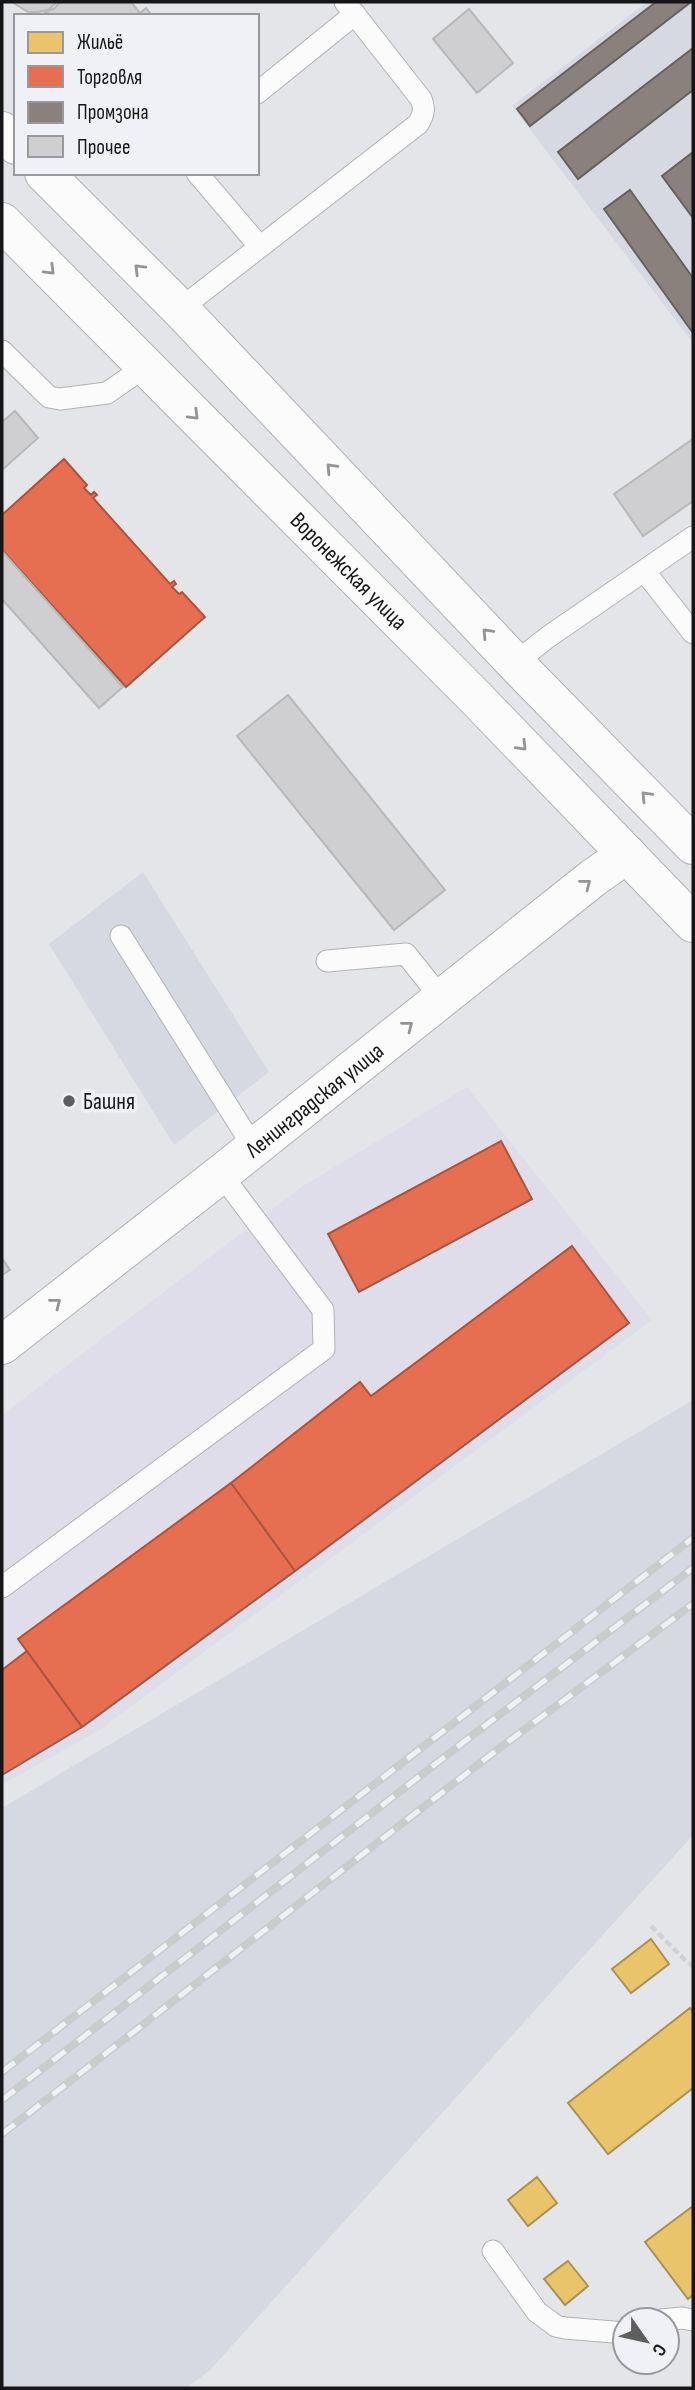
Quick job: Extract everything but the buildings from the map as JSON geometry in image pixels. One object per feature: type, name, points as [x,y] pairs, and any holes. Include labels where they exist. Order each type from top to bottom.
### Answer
[{"type":"main road","points":[[46,175],[180,309],[515,663],[693,845]]},
{"type":"main road","name":"Воронежская улица","points":[[2,222],[465,687],[693,923]]},
{"type":"main road","name":"Ленинградская улица","points":[[3,1341],[221,1174],[593,878],[627,854]]},
{"type":"lane","points":[[180,309],[418,124],[424,115],[425,107],[350,8],[259,91]]},
{"type":"lane","points":[[199,175],[260,247]]},
{"type":"lane","points":[[2,351],[49,397],[60,399],[107,393],[146,366]]},
{"type":"lane","points":[[515,663],[548,637],[693,537]]},
{"type":"lane","points":[[645,572],[693,634]]},
{"type":"lane","points":[[121,936],[254,1148]]},
{"type":"lane","points":[[327,961],[406,954],[442,999]]},
{"type":"lane","points":[[2,1587],[324,1349],[323,1310],[221,1174]]},
{"type":"lane","points":[[493,2251],[545,2320],[565,2328],[611,2332]]},
{"type":"path","points":[[651,1926],[693,1966]]},
{"type":"shaded area","points":[[647,2],[693,2],[693,343],[512,106]]},
{"type":"shaded area","points":[[143,872],[269,1072],[174,1145],[49,944]]},
{"type":"shaded area","points":[[467,1087],[652,1320],[98,1731],[2,1785],[2,1415],[303,1186]]},
{"type":"shaded area","points":[[693,1400],[693,1835],[210,2370],[186,2388],[2,2388],[2,1808]]},
{"type":"railway","points":[[2,2072],[693,1538]]},
{"type":"railway","points":[[2,2100],[693,1568]]},
{"type":"railway","points":[[2,2134],[493,1753],[693,1604]]},
{"type":"place","name":"Башня","points":[[69,1101]]}]
